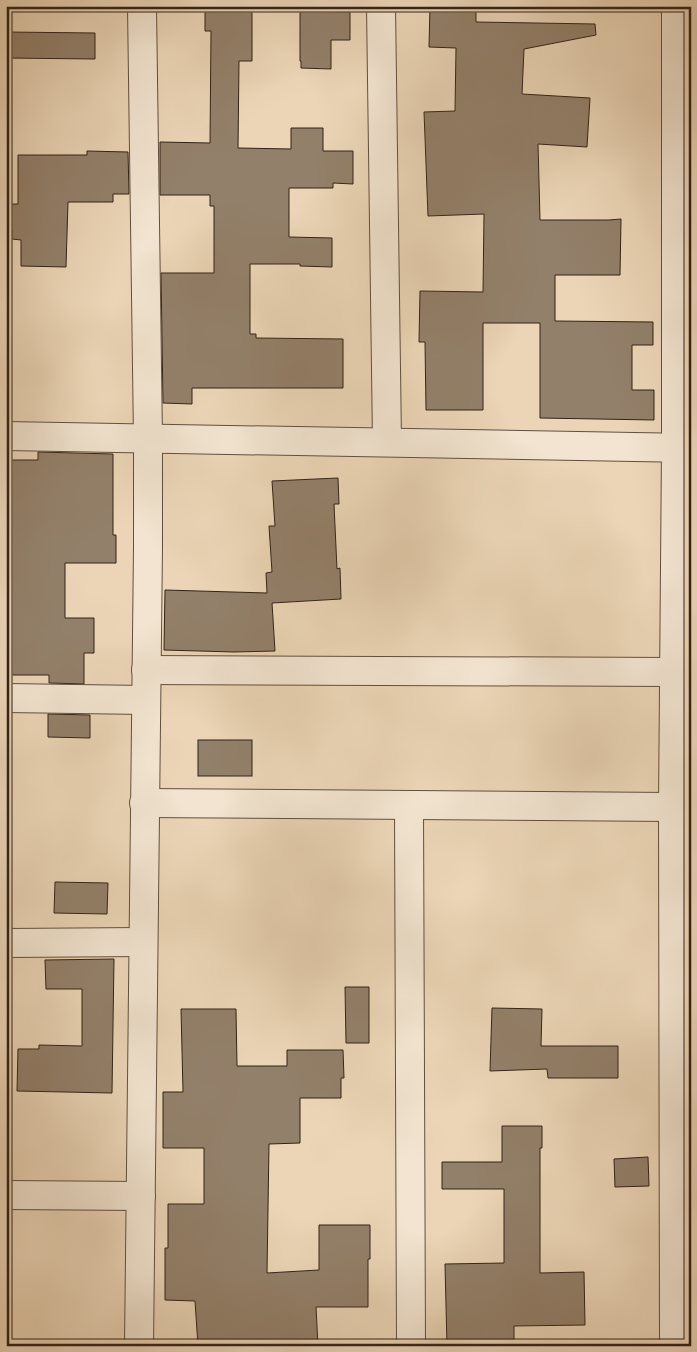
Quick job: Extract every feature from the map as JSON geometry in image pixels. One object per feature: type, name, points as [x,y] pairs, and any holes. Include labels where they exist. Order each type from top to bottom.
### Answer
[{"type":"street","points":[[139,1346],[148,439],[142,6]]},
{"type":"street","points":[[381,6],[386,442]]},
{"type":"street","points":[[674,1346],[682,1153],[673,808],[673,672],[683,447],[676,6]]},
{"type":"street","points":[[6,436],[683,447]]},
{"type":"street","points":[[146,670],[673,672]]},
{"type":"street","points":[[6,698],[145,700]]},
{"type":"street","points":[[144,803],[673,808]]},
{"type":"street","points":[[409,806],[410,1346]]},
{"type":"street","points":[[6,943],[143,942]]},
{"type":"street","points":[[6,1195],[141,1196]]},
{"type":"building","points":[[205,6],[252,6],[252,61],[239,61],[238,148],[291,149],[291,128],[323,128],[323,151],[353,151],[353,184],[333,183],[333,188],[289,188],[289,237],[332,238],[332,267],[300,266],[300,264],[250,264],[250,334],[256,334],[256,338],[343,339],[343,388],[192,388],[192,404],[163,403],[161,273],[214,273],[214,206],[210,206],[210,195],[160,195],[160,142],[210,143],[211,31],[205,31]]},
{"type":"building","points":[[430,6],[476,6],[476,22],[595,24],[596,35],[524,49],[522,94],[590,98],[587,147],[538,144],[540,220],[621,219],[620,275],[555,275],[555,321],[653,322],[653,345],[632,345],[632,390],[654,390],[654,420],[540,418],[540,323],[483,323],[483,410],[426,410],[425,342],[419,342],[420,291],[483,292],[484,214],[428,216],[424,112],[455,111],[456,48],[429,47]]},
{"type":"building","points":[[300,11],[350,12],[350,40],[331,40],[331,69],[301,68]]},
{"type":"building","points":[[6,32],[95,33],[95,59],[6,58]]},
{"type":"building","points":[[87,151],[128,152],[129,194],[113,194],[113,202],[68,202],[66,267],[21,266],[21,240],[12,239],[12,230],[6,230],[6,204],[18,204],[18,155],[87,155]]},
{"type":"building","points":[[38,452],[113,454],[113,535],[116,535],[116,563],[65,563],[65,618],[94,618],[94,653],[84,653],[84,684],[49,683],[49,675],[6,675],[6,460],[38,460]]},
{"type":"building","points":[[338,478],[339,504],[334,504],[337,569],[340,568],[341,599],[272,603],[275,651],[164,650],[165,590],[267,593],[266,573],[272,572],[269,526],[275,526],[272,481]]},
{"type":"building","points":[[48,714],[90,715],[90,738],[48,737]]},
{"type":"building","points":[[198,740],[252,740],[252,776],[198,776]]},
{"type":"building","points":[[55,882],[108,883],[107,914],[54,913]]},
{"type":"building","points":[[114,959],[112,1093],[17,1091],[18,1049],[39,1049],[39,1045],[82,1046],[82,989],[46,989],[45,960]]},
{"type":"building","points":[[345,987],[369,987],[369,1043],[346,1043]]},
{"type":"building","points":[[492,1008],[542,1009],[541,1046],[618,1046],[618,1078],[548,1078],[547,1069],[490,1071]]},
{"type":"building","points":[[181,1009],[236,1009],[237,1066],[287,1066],[287,1050],[343,1050],[344,1078],[341,1078],[341,1098],[300,1098],[300,1143],[269,1144],[267,1273],[319,1270],[319,1225],[370,1225],[368,1307],[316,1307],[318,1346],[198,1346],[195,1301],[165,1300],[165,1248],[168,1248],[168,1204],[204,1204],[204,1148],[163,1148],[163,1092],[183,1092]]},
{"type":"building","points":[[502,1126],[542,1126],[542,1148],[540,1148],[540,1273],[584,1272],[585,1325],[514,1326],[514,1346],[447,1346],[445,1264],[504,1263],[504,1189],[442,1189],[442,1162],[502,1162]]},
{"type":"building","points":[[648,1157],[649,1186],[615,1187],[614,1159]]}]
